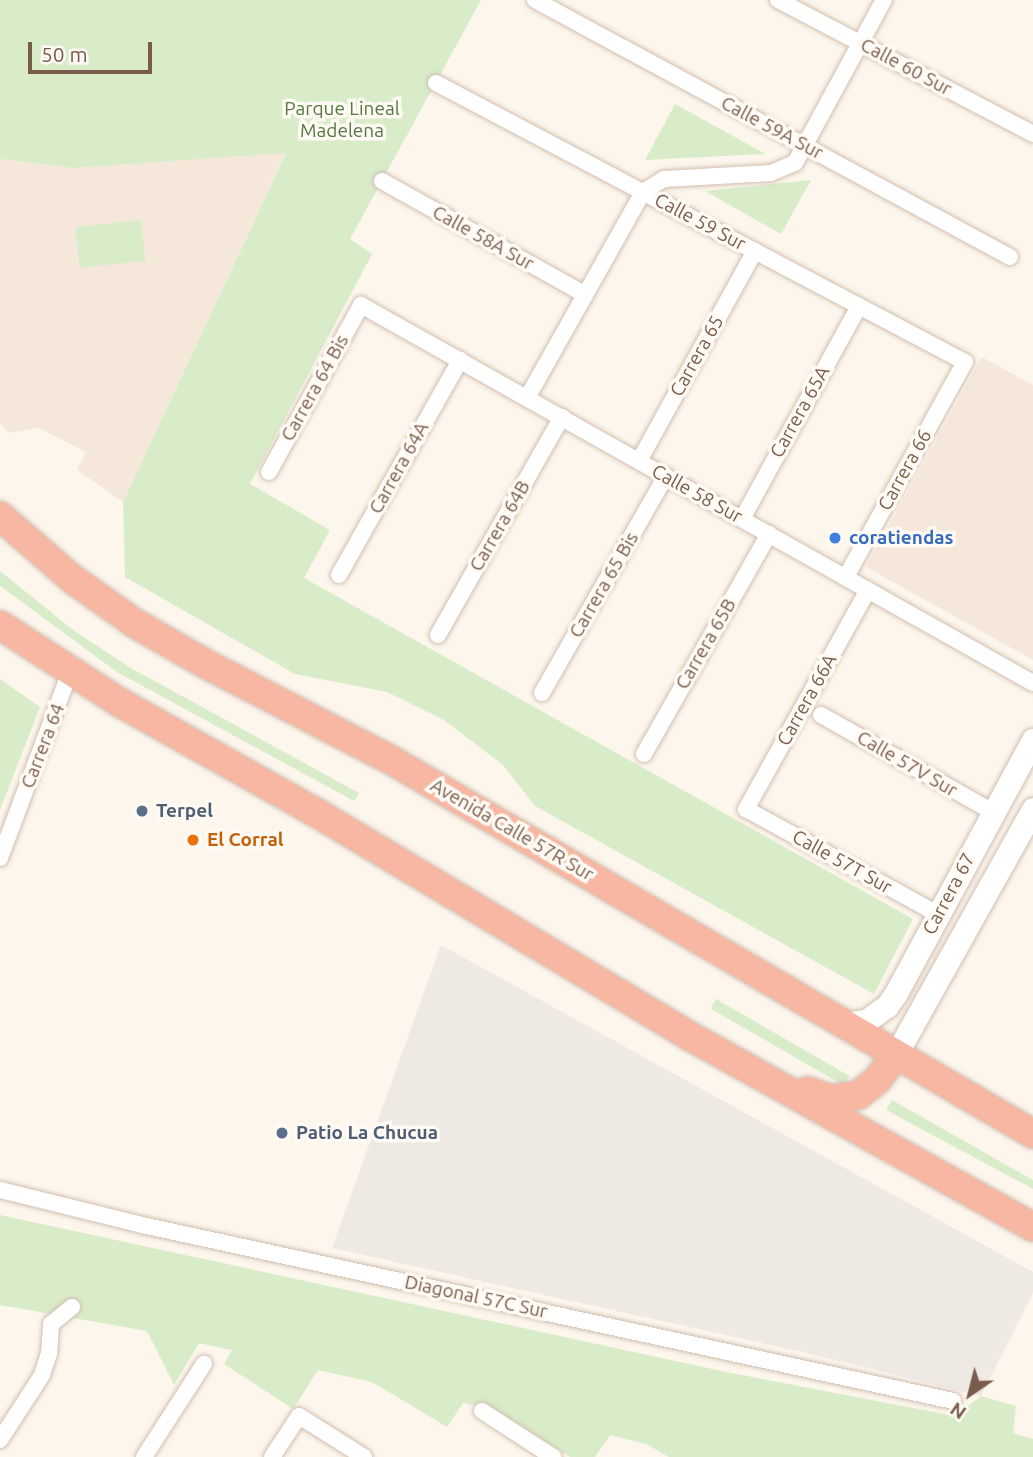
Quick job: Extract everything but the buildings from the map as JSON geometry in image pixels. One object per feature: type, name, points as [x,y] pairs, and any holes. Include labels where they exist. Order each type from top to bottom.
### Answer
[{"type":"highway","name":"Avenida Calle 57R Sur","points":[[0,516],[62,570],[122,615],[204,663],[388,758],[895,1056],[1028,1131]]},
{"type":"highway","points":[[0,536],[70,596],[123,634],[165,654],[227,673]]},
{"type":"highway","points":[[0,625],[70,672],[317,813],[687,1034],[1033,1227]]},
{"type":"highway","points":[[510,930],[538,937],[559,947],[819,1097],[846,1099],[863,1092],[877,1080],[895,1056]]},
{"type":"street","name":"Calle 59A Sur","points":[[535,0],[1010,257]]},
{"type":"street","name":"Calle 60 Sur","points":[[778,0],[1033,134]]},
{"type":"street","points":[[527,398],[643,192],[663,180],[771,173],[795,163],[884,0]]},
{"type":"street","name":"Calle 59 Sur","points":[[436,83],[965,362]]},
{"type":"street","name":"Calle 58A Sur","points":[[382,181],[584,294]]},
{"type":"street","name":"Carrera 65","points":[[639,461],[755,251]]},
{"type":"street","name":"Calle 58 Sur","points":[[361,305],[1033,683]]},
{"type":"street","name":"Carrera 64 Bis","points":[[270,472],[361,305]]},
{"type":"street","name":"Carrera 65A","points":[[742,519],[859,306]]},
{"type":"street","name":"Carrera 64A","points":[[339,575],[460,360]]},
{"type":"street","name":"Carrera 66","points":[[845,577],[965,362]]},
{"type":"street","name":"Carrera 64B","points":[[438,635],[562,417]]},
{"type":"street","name":"Carrera 65 Bis","points":[[542,693],[666,476]]},
{"type":"street","name":"Carrera 65B","points":[[644,754],[769,534]]},
{"type":"street","name":"Carrera 66A","points":[[746,810],[868,590]]},
{"type":"street","name":"Carrera 64","points":[[0,858],[70,672]]},
{"type":"street","name":"Calle 57V Sur","points":[[821,715],[993,812]]},
{"type":"street","name":"Carrera 67","points":[[844,1024],[866,1021],[887,1006],[1033,740]]},
{"type":"street","name":"Carrera 67","points":[[895,1056],[1033,809]]},
{"type":"street","name":"Calle 57T Sur","points":[[746,810],[939,914]]},
{"type":"street","name":"Diagonal 57C Sur","points":[[0,1190],[142,1224],[953,1401]]},
{"type":"street","points":[[0,1440],[42,1375],[48,1354],[51,1324],[72,1307]]},
{"type":"street","points":[[144,1457],[204,1364]]},
{"type":"street","points":[[482,1411],[553,1457]]},
{"type":"street","points":[[272,1457],[299,1416],[364,1457]]},
{"type":"shaded area","points":[[286,152],[123,502],[77,470],[86,452],[39,428],[8,433],[0,422],[0,159],[74,168]]},
{"type":"shaded area","points":[[982,357],[1033,385],[1033,660],[866,567]]},
{"type":"shaded area","points":[[441,945],[1033,1272],[1033,1293],[981,1396],[802,1352],[332,1248]]},
{"type":"green space","name":"Parque Lineal Madelena","points":[[0,0],[481,0],[350,239],[372,254],[250,484],[330,530],[304,578],[913,919],[874,994],[535,806],[503,765],[444,720],[387,692],[295,674],[125,577],[123,502],[286,153],[74,168],[0,159]]},
{"type":"green space","points":[[675,104],[766,154],[645,160]]},
{"type":"green space","points":[[811,180],[781,234],[705,191]]},
{"type":"green space","points":[[141,220],[145,261],[80,268],[75,227]]},
{"type":"green space","points":[[0,571],[73,630],[129,667],[359,793],[354,801],[117,672],[0,586]]},
{"type":"green space","points":[[0,679],[40,707],[0,810]]},
{"type":"green space","points":[[716,999],[849,1076],[844,1086],[710,1009]]},
{"type":"green space","points":[[892,1100],[1033,1180],[1033,1189],[886,1110]]},
{"type":"green space","points":[[0,1215],[726,1372],[955,1416],[981,1396],[1016,1406],[1013,1433],[1033,1439],[1033,1457],[669,1457],[646,1444],[610,1435],[595,1457],[570,1457],[494,1409],[463,1403],[447,1427],[372,1382],[318,1370],[293,1409],[224,1364],[232,1350],[199,1343],[174,1385],[147,1331],[0,1305]]},
{"type":"place","name":"coratiendas","points":[[835,538]]},
{"type":"place","name":"Terpel","points":[[142,811]]},
{"type":"place","name":"El Corral","points":[[193,840]]},
{"type":"place","name":"Patio La Chucua","points":[[282,1133]]}]
